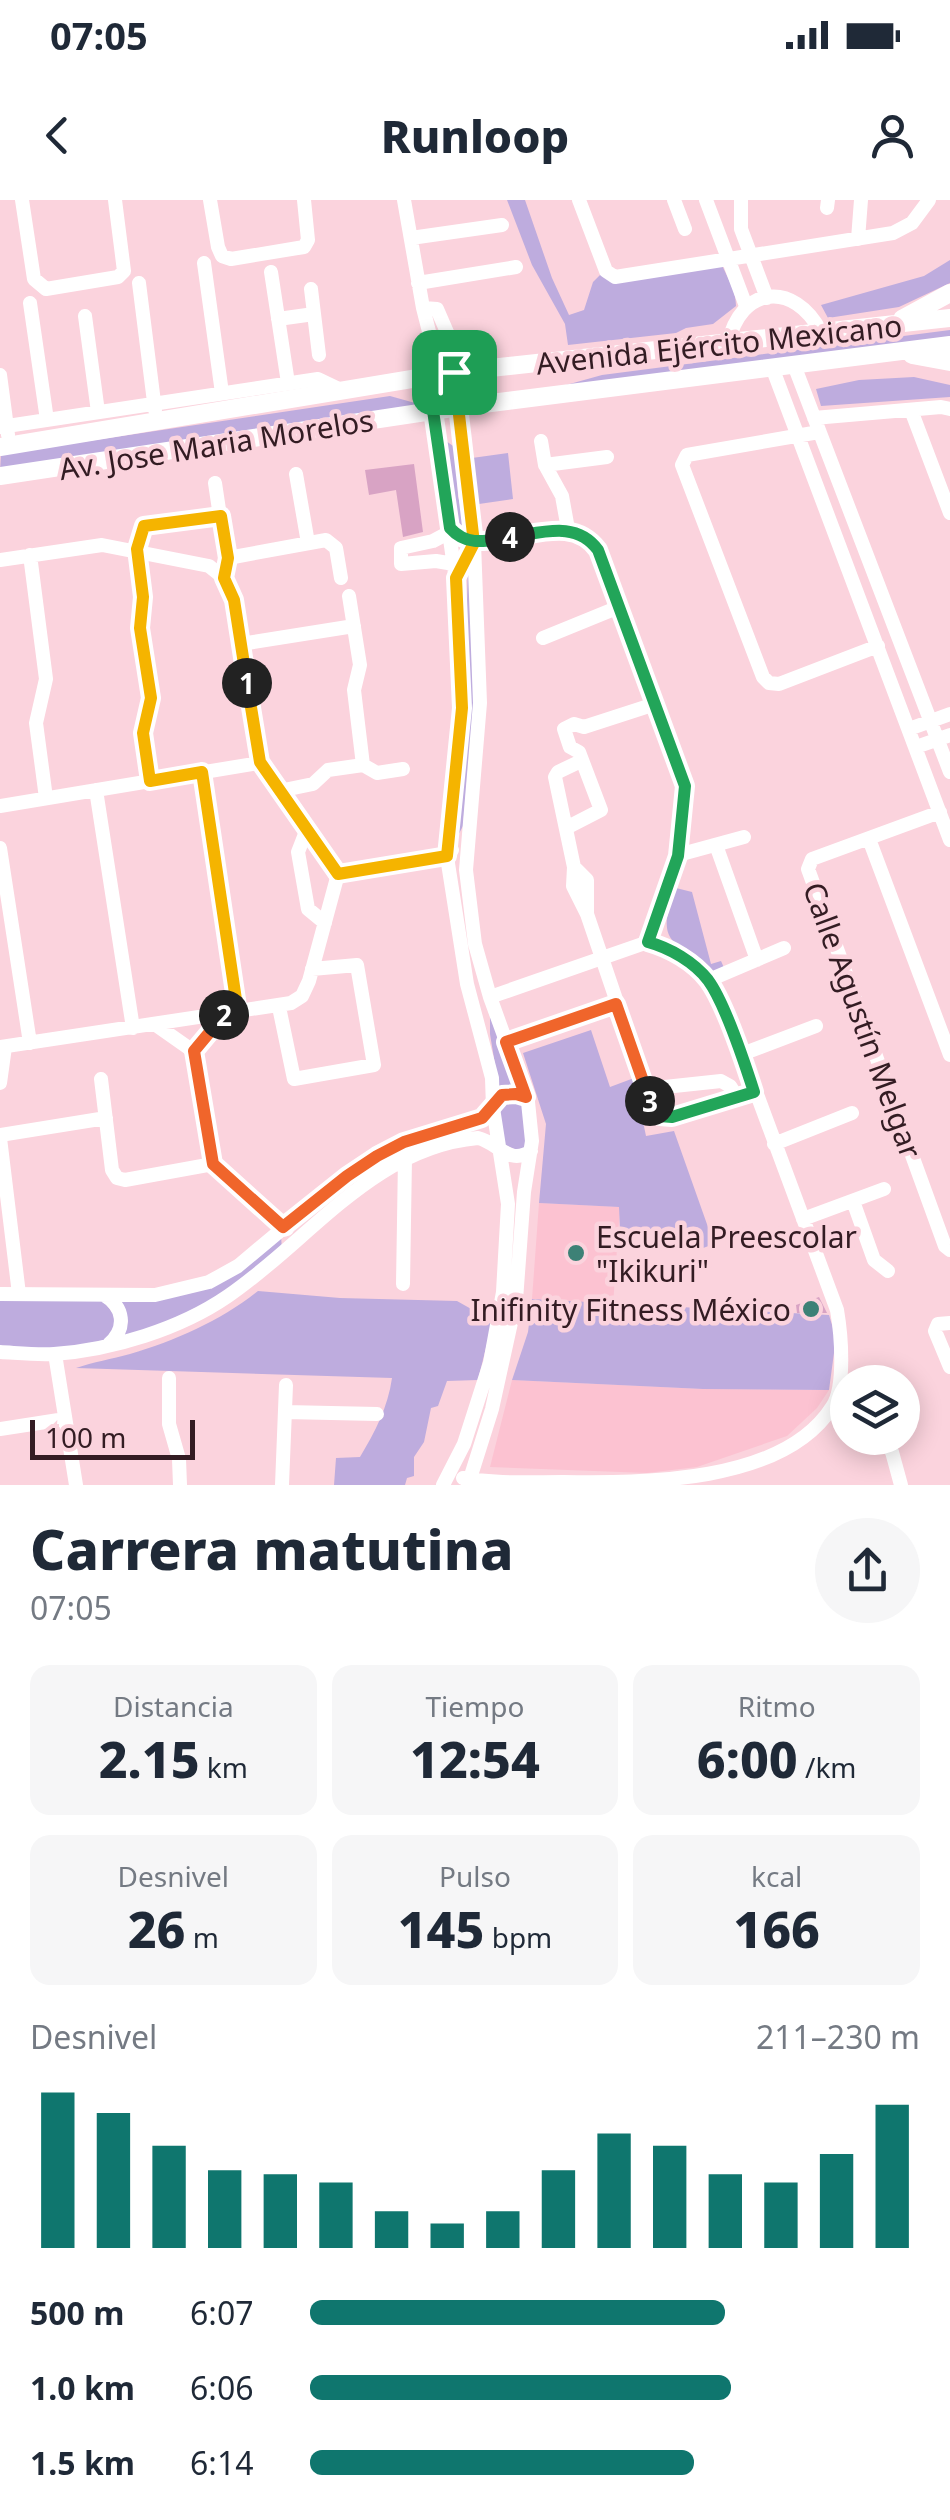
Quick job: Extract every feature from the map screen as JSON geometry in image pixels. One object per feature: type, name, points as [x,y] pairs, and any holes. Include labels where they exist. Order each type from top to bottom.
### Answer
[{"type":"main road","points":[[892,324],[950,293]]},
{"type":"main road","name":"Avenida Ejército Mexicano","points":[[5,446],[155,412],[454,372],[950,318]]},
{"type":"main road","name":"Avenida Ejército Mexicano","points":[[431,412],[950,345]]},
{"type":"main road","points":[[892,352],[950,362]]},
{"type":"main road","name":"Av. Jose Maria Morelos","points":[[0,476],[431,412]]},
{"type":"street","points":[[22,200],[34,280],[46,289],[118,278],[124,271],[116,200]]},
{"type":"street","points":[[210,200],[218,247],[222,256],[231,259],[304,247],[308,233],[304,200]]},
{"type":"street","points":[[404,200],[435,356],[428,376],[431,412],[455,571],[462,708],[447,856],[468,984],[492,1078],[492,1108],[508,1204],[503,1292],[490,1363],[464,1444],[444,1485]]},
{"type":"street","points":[[579,200],[608,275],[893,234],[912,222],[929,200]]},
{"type":"street","points":[[674,200],[685,229]]},
{"type":"street","points":[[706,200],[746,306]]},
{"type":"street","points":[[741,200],[740,220],[767,298]]},
{"type":"street","points":[[858,239],[861,200]]},
{"type":"street","points":[[410,238],[502,226]]},
{"type":"street","points":[[204,263],[222,393]]},
{"type":"street","points":[[418,284],[516,267]]},
{"type":"street","points":[[271,272],[288,383]]},
{"type":"street","points":[[139,283],[155,412]]},
{"type":"street","points":[[311,289],[319,356]]},
{"type":"street","points":[[728,344],[735,319],[746,306],[767,298],[794,300],[814,318],[821,332]]},
{"type":"street","points":[[30,303],[47,420]]},
{"type":"street","points":[[423,308],[437,309],[450,339],[478,355],[482,370]]},
{"type":"street","points":[[278,320],[314,314]]},
{"type":"street","points":[[85,316],[98,412]]},
{"type":"street","points":[[435,356],[454,372],[474,543],[480,703],[466,870],[475,944],[526,1097],[532,1141],[516,1300],[492,1409],[469,1482]]},
{"type":"street","points":[[794,364],[931,721],[944,737],[950,772]]},
{"type":"street","points":[[772,368],[950,840]]},
{"type":"street","points":[[0,375],[5,446]]},
{"type":"street","points":[[4,427],[98,412],[155,412],[222,393],[288,383],[318,380],[339,389]]},
{"type":"street","points":[[878,646],[779,684],[769,683],[683,460],[687,455],[796,436],[817,425],[911,410],[950,409]]},
{"type":"street","points":[[911,410],[950,513]]},
{"type":"street","points":[[542,441],[545,464],[562,496],[568,529]]},
{"type":"street","points":[[545,464],[606,457]]},
{"type":"street","points":[[296,474],[308,543]]},
{"type":"street","points":[[216,484],[228,558],[224,578]]},
{"type":"street","points":[[150,781],[143,733],[151,698],[140,628],[143,597],[137,549],[144,526],[221,516]]},
{"type":"street","points":[[455,571],[436,561],[401,564],[401,548],[455,534],[474,543],[568,529],[590,540],[598,550],[685,786],[678,856],[648,942]]},
{"type":"street","points":[[430,551],[450,536]]},
{"type":"street","points":[[228,558],[326,540],[336,548],[341,578]]},
{"type":"street","points":[[455,571],[474,543]]},
{"type":"street","points":[[0,560],[91,545],[137,549],[209,566],[224,578],[234,600],[260,762],[338,874]]},
{"type":"street","points":[[30,555],[46,680],[36,723],[46,798]]},
{"type":"street","points":[[854,583],[874,575]]},
{"type":"street","points":[[349,596],[360,666],[354,690],[363,765]]},
{"type":"street","points":[[544,638],[619,608]]},
{"type":"street","points":[[241,644],[354,626]]},
{"type":"street","points":[[566,828],[600,810],[564,728],[574,724],[584,727],[655,704]]},
{"type":"street","points":[[909,729],[950,714]]},
{"type":"street","points":[[916,747],[944,737]]},
{"type":"street","points":[[580,757],[556,774],[574,867],[572,886],[588,914],[652,1108],[660,1116],[672,1117],[754,1092]]},
{"type":"street","points":[[0,806],[260,762]]},
{"type":"street","points":[[279,791],[313,784],[328,770],[363,765],[377,773],[404,769]]},
{"type":"street","points":[[202,772],[230,1014]]},
{"type":"street","points":[[96,790],[133,1028]]},
{"type":"street","name":"Calle Agustín Melgar","points":[[940,812],[812,860],[808,869],[945,1246],[950,1250]]},
{"type":"street","points":[[307,829],[298,852],[308,909],[324,922]]},
{"type":"street","points":[[338,874],[447,856],[468,830]]},
{"type":"street","points":[[678,856],[744,837]]},
{"type":"street","points":[[868,838],[950,1055]]},
{"type":"street","points":[[716,845],[757,960]]},
{"type":"street","points":[[0,848],[30,1043]]},
{"type":"street","points":[[447,856],[466,870]]},
{"type":"street","points":[[0,1083],[3,1047],[279,1007],[302,996],[338,874]]},
{"type":"street","points":[[490,997],[648,942],[680,956],[708,980],[742,1054],[837,1310],[842,1365]]},
{"type":"street","points":[[708,980],[784,948]]},
{"type":"street","points":[[279,1007],[294,1078],[374,1065],[357,965],[312,969]]},
{"type":"street","points":[[468,984],[490,997]]},
{"type":"street","points":[[480,1032],[490,997]]},
{"type":"street","points":[[506,1042],[616,1004]]},
{"type":"street","points":[[194,1051],[230,1014]]},
{"type":"street","points":[[156,1025],[194,1051],[213,1164],[283,1227],[306,1234]]},
{"type":"street","points":[[742,1054],[816,1026]]},
{"type":"street","points":[[101,1079],[112,1170],[118,1178],[213,1164]]},
{"type":"street","points":[[646,1089],[721,1081],[738,1097]]},
{"type":"street","points":[[0,1294],[155,1295],[209,1282],[238,1266],[377,1156],[404,1142],[470,1123],[492,1108],[502,1095],[526,1097]]},
{"type":"street","points":[[774,1144],[852,1113]]},
{"type":"street","points":[[19,1294],[0,1143],[106,1118]]},
{"type":"street","points":[[0,1352],[55,1354],[109,1344],[203,1311],[286,1252],[358,1187],[405,1158],[471,1138],[486,1140],[514,1158],[530,1152]]},
{"type":"street","points":[[403,1284],[405,1158]]},
{"type":"street","points":[[803,1219],[884,1189]]},
{"type":"street","points":[[853,1201],[874,1260],[888,1270]]},
{"type":"street","points":[[283,1227],[286,1252]]},
{"type":"street","points":[[104,1295],[121,1314],[120,1331],[109,1344]]},
{"type":"street","points":[[950,1324],[938,1324],[935,1331],[950,1367]]},
{"type":"street","points":[[55,1354],[76,1485]]},
{"type":"street","points":[[169,1378],[169,1424],[180,1459],[180,1485]]},
{"type":"street","points":[[282,1485],[286,1385]]},
{"type":"street","points":[[285,1412],[377,1414]]},
{"type":"street","points":[[444,1485],[453,1478],[543,1484],[697,1480],[767,1458],[830,1417]]},
{"type":"street","points":[[0,1429],[65,1419]]},
{"type":"street","points":[[464,1444],[469,1482]]},
{"type":"street","points":[[893,1455],[901,1485]]},
{"type":"shaded area","points":[[507,200],[525,200],[569,315],[584,310],[593,282],[600,275],[720,259],[736,306],[713,324],[676,333],[568,345],[565,324],[532,265]]},
{"type":"shaded area","points":[[950,260],[950,283],[899,307],[828,318],[821,305],[924,276]]},
{"type":"shaded area","points":[[950,330],[950,337],[548,390],[602,375]]},
{"type":"shaded area","points":[[914,377],[950,385],[950,397],[821,406],[816,389],[859,380]]},
{"type":"shaded area","points":[[390,396],[415,403],[416,407],[0,472],[1,454]]},
{"type":"shaded area","points":[[446,441],[456,448],[458,496],[468,537],[464,536],[448,488],[443,461]]},
{"type":"shaded area","points":[[508,453],[513,499],[472,505],[472,458]]},
{"type":"shaded area","points":[[468,558],[476,682],[463,826],[454,843],[464,741]]},
{"type":"shaded area","points":[[676,888],[692,892],[711,964],[721,961],[725,970],[713,974],[672,940],[667,922]]},
{"type":"shaded area","points":[[490,1008],[514,1086],[499,1089]]},
{"type":"shaded area","points":[[591,1030],[610,1087],[634,1078],[646,1136],[674,1131],[714,1244],[695,1251],[691,1238],[620,1231],[619,1207],[539,1203],[546,1124],[523,1053]]},
{"type":"shaded area","points":[[508,1096],[522,1102],[528,1132],[523,1153],[505,1145],[499,1118],[500,1103]]},
{"type":"shaded area","name":"Escuela Preescolar \"Ikikuri\"","points":[[539,1203],[620,1207],[613,1305],[532,1299]]},
{"type":"shaded area","points":[[281,1235],[282,1251],[210,1304],[161,1326],[124,1336],[128,1321],[118,1299],[182,1293]]},
{"type":"shaded area","points":[[258,1291],[457,1301],[473,1310],[481,1303],[497,1303],[478,1380],[447,1381],[438,1406],[431,1408],[424,1442],[414,1457],[414,1476],[407,1478],[405,1485],[334,1485],[336,1458],[360,1457],[380,1419],[392,1378],[76,1368],[181,1336]]},
{"type":"shaded area","points":[[532,1299],[829,1315],[836,1338],[829,1390],[703,1389],[512,1380],[528,1332]]},
{"type":"shaded area","points":[[0,1300],[103,1300],[117,1319],[110,1340],[56,1350],[0,1349]]},
{"type":"shaded area","points":[[512,1380],[829,1390],[817,1408],[787,1436],[697,1467],[647,1473],[490,1467]]},
{"type":"building","points":[[414,464],[423,532],[403,537],[396,490],[369,495],[365,470]]},
{"type":"building","name":"Inifinity Fitness México","points":[[819,1297],[827,1313],[797,1313],[796,1305]]},
{"type":"place","name":"Escuela Preescolar \"Ikikuri\"","points":[[576,1253]]},
{"type":"place","name":"Inifinity Fitness México","points":[[811,1309]]},
{"type":"route","points":[[454,372],[428,376],[450,528],[474,543],[568,529],[590,540],[598,550],[685,786],[678,856],[648,942],[680,956],[708,980],[742,1054],[754,1092],[672,1117],[660,1116],[652,1108],[616,1004],[506,1042],[526,1097],[502,1095],[482,1118],[404,1142],[377,1156],[283,1227],[213,1164],[194,1051],[222,1015],[238,1013],[202,772],[150,781],[143,733],[152,704],[140,628],[143,597],[137,549],[141,528],[221,516],[228,558],[224,578],[234,600],[260,762],[338,874],[447,856],[462,708],[456,578],[474,543],[454,372]]}]
